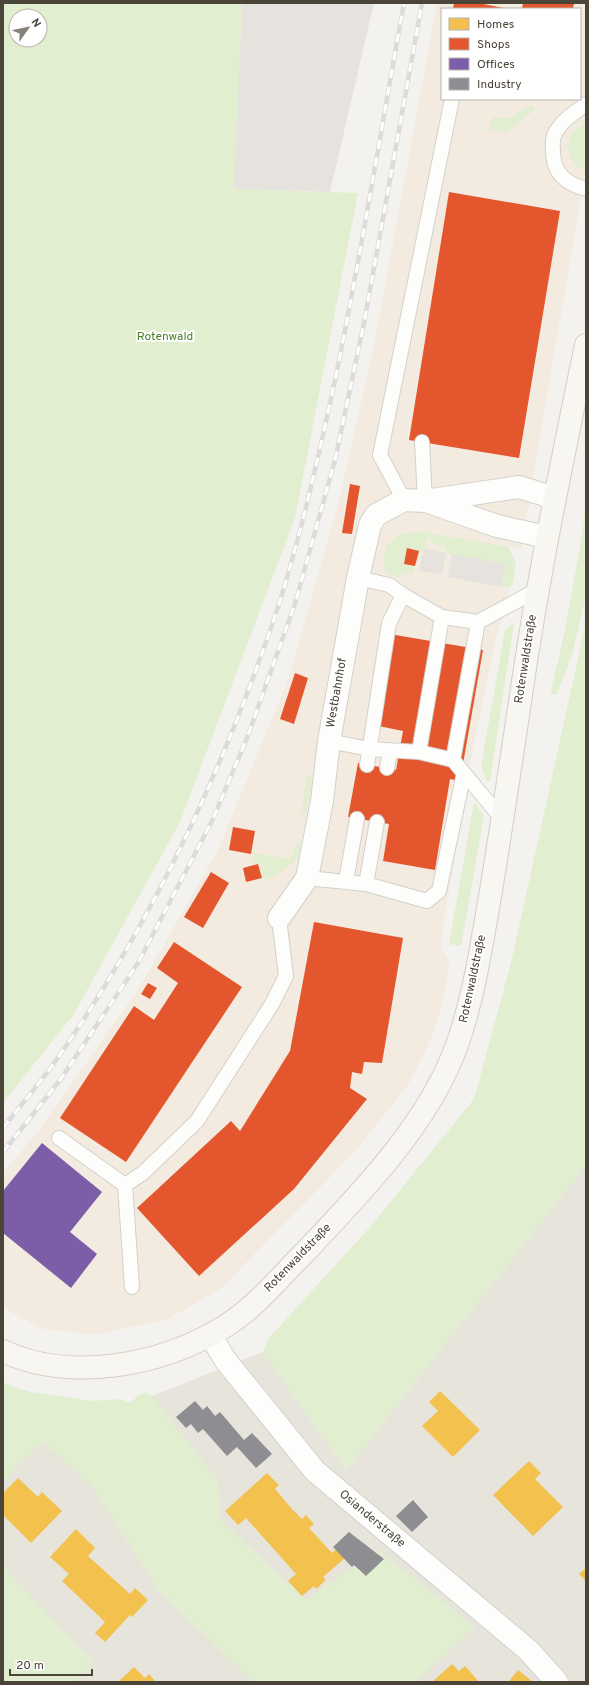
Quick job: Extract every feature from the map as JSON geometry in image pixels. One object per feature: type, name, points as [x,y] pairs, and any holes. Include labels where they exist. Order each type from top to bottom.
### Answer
[{"type":"main road","name":"Rotenwaldstraße","points":[[3,1351],[30,1361],[52,1366],[109,1367],[152,1357],[178,1348],[210,1335],[225,1326],[241,1315],[260,1297],[347,1207],[384,1164],[420,1116],[442,1079],[456,1048],[468,1010],[477,971],[503,820],[537,590],[586,345]]},
{"type":"street","name":"Westbahnhof","points":[[279,918],[308,878],[322,802],[329,741],[358,578],[370,525],[376,515],[415,500],[519,487],[555,498]]},
{"type":"street","points":[[415,500],[496,526],[547,537]]},
{"type":"street","name":"Osianderstraße","points":[[210,1335],[226,1361],[315,1471],[528,1650],[557,1682]]},
{"type":"lane","points":[[415,500],[380,455],[452,100]]},
{"type":"lane","points":[[586,104],[560,124],[552,139],[553,161],[559,174],[569,183],[586,189]]},
{"type":"lane","points":[[415,500],[422,442]]},
{"type":"lane","points":[[358,578],[389,585],[403,595],[442,617],[478,622],[537,590]]},
{"type":"lane","points":[[367,764],[389,623],[403,595]]},
{"type":"lane","points":[[419,752],[442,617]]},
{"type":"lane","points":[[453,760],[478,622]]},
{"type":"lane","points":[[329,741],[369,749],[419,752],[453,760],[503,820]]},
{"type":"lane","points":[[387,768],[390,751]]},
{"type":"lane","points":[[308,878],[366,884],[427,901],[439,891],[464,773]]},
{"type":"lane","points":[[346,881],[357,819]]},
{"type":"lane","points":[[366,884],[377,822]]},
{"type":"lane","points":[[125,1185],[143,1173],[198,1121],[272,1004],[286,976],[279,918]]},
{"type":"lane","points":[[59,1138],[125,1185]]},
{"type":"lane","points":[[125,1185],[132,1287]]},
{"type":"shaded area","points":[[242,3],[374,3],[330,192],[233,189]]},
{"type":"shaded area","points":[[437,3],[586,3],[586,167],[521,550],[509,547],[516,565],[497,635],[474,743],[444,920],[441,947],[450,964],[441,1010],[428,1046],[408,1085],[353,1154],[220,1289],[168,1319],[95,1335],[43,1329],[3,1308],[3,1173],[39,1130],[139,988],[218,850],[289,677],[339,501],[376,335]]},
{"type":"shaded area","points":[[424,548],[446,553],[442,575],[419,571]]},
{"type":"shaded area","points":[[452,554],[505,564],[501,587],[448,577]]},
{"type":"shaded area","points":[[586,1165],[586,1682],[3,1682],[3,1481],[42,1440],[263,1352],[346,1470]]},
{"type":"green space","name":"Rotenwald","points":[[3,3],[242,3],[234,189],[358,193],[295,518],[180,822],[74,1014],[3,1103]]},
{"type":"green space","points":[[531,105],[536,109],[507,132],[490,130],[492,117],[508,119]]},
{"type":"green space","points":[[586,123],[586,171],[578,167],[571,157],[567,145],[573,132]]},
{"type":"green space","points":[[586,498],[586,595],[572,655],[557,694],[555,695],[552,694],[551,691],[565,630],[583,530]]},
{"type":"green space","points":[[410,532],[422,532],[509,547],[516,565],[512,586],[501,587],[505,564],[446,553],[446,546],[431,543],[432,539],[428,538],[423,552],[407,549],[404,564],[415,566],[414,573],[405,572],[398,577],[388,574],[385,570],[384,555],[388,545],[400,535]]},
{"type":"green space","points":[[586,622],[586,1165],[346,1470],[263,1352],[269,1338],[370,1227],[474,1099],[512,959]]},
{"type":"green space","points":[[514,623],[490,781],[487,781],[481,767],[505,630]]},
{"type":"green space","points":[[307,775],[311,776],[312,779],[306,810],[301,815]]},
{"type":"green space","points":[[474,802],[484,816],[461,946],[449,944]]},
{"type":"green space","points":[[298,842],[300,843],[300,850],[294,862],[276,875],[264,881],[260,862],[252,863],[254,853],[290,859]]},
{"type":"green space","points":[[3,1381],[8,1385],[31,1392],[92,1401],[120,1399],[130,1403],[139,1395],[146,1392],[152,1396],[218,1480],[220,1519],[306,1600],[378,1550],[475,1627],[415,1682],[253,1682],[157,1589],[93,1487],[42,1441],[3,1481]]},
{"type":"green space","points":[[3,1567],[94,1663],[75,1682],[3,1682]]},
{"type":"building: Homes","points":[[440,1391],[480,1430],[453,1457],[422,1426],[438,1411],[429,1402]]},
{"type":"building: Homes","points":[[529,1461],[541,1473],[535,1479],[563,1507],[533,1536],[493,1495]]},
{"type":"building: Homes","points":[[267,1473],[279,1485],[275,1489],[292,1509],[302,1519],[306,1515],[314,1524],[309,1528],[332,1553],[336,1549],[345,1558],[323,1577],[326,1580],[316,1589],[314,1586],[302,1596],[288,1581],[296,1574],[246,1518],[238,1525],[225,1511]]},
{"type":"building: Homes","points":[[18,1478],[38,1497],[42,1492],[62,1511],[31,1543],[3,1515],[3,1493]]},
{"type":"building: Homes","points":[[76,1529],[95,1548],[88,1556],[130,1594],[135,1588],[148,1600],[132,1617],[130,1615],[105,1642],[95,1633],[105,1622],[62,1581],[69,1574],[50,1557]]},
{"type":"building: Homes","points":[[586,1568],[586,1581],[579,1574]]},
{"type":"building: Homes","points":[[452,1664],[459,1671],[465,1666],[479,1682],[432,1682]]},
{"type":"building: Homes","points":[[134,1667],[145,1678],[149,1674],[156,1682],[118,1682]]},
{"type":"building: Homes","points":[[518,1670],[533,1682],[510,1682],[509,1681]]},
{"type":"building: Shops","points":[[454,3],[478,3],[504,8],[453,8]]},
{"type":"building: Shops","points":[[523,3],[574,3],[573,8],[522,8]]},
{"type":"building: Shops","points":[[449,192],[560,211],[519,458],[409,440]]},
{"type":"building: Shops","points":[[350,484],[360,486],[352,534],[342,533]]},
{"type":"building: Shops","points":[[407,548],[419,551],[415,566],[404,564]]},
{"type":"building: Shops","points":[[384,633],[483,650],[460,781],[450,779],[435,870],[383,861],[389,824],[348,817],[358,763],[396,770],[403,731],[369,724]]},
{"type":"building: Shops","points":[[295,673],[308,678],[294,724],[280,719]]},
{"type":"building: Shops","points":[[233,827],[255,831],[251,854],[229,850]]},
{"type":"building: Shops","points":[[258,864],[262,878],[246,882],[243,868]]},
{"type":"building: Shops","points":[[211,872],[229,883],[203,928],[184,917]]},
{"type":"building: Shops","points":[[314,922],[403,938],[382,1063],[364,1062],[362,1074],[352,1072],[350,1088],[367,1099],[294,1189],[199,1276],[137,1208],[231,1121],[240,1131],[290,1051]]},
{"type":"building: Shops","points":[[174,942],[242,987],[126,1162],[60,1118],[134,1006],[154,1020],[178,983],[157,968]]},
{"type":"building: Shops","points":[[148,983],[157,988],[150,999],[141,994]]},
{"type":"building: Offices","points":[[42,1143],[102,1192],[70,1232],[97,1254],[71,1288],[3,1233],[3,1191]]},
{"type":"building: Industry","points":[[195,1401],[203,1410],[207,1406],[215,1416],[220,1412],[244,1440],[252,1433],[272,1454],[256,1468],[237,1447],[227,1456],[203,1429],[198,1433],[191,1424],[186,1428],[176,1417]]},
{"type":"building: Industry","points":[[413,1500],[428,1517],[412,1532],[396,1516]]},
{"type":"building: Industry","points":[[349,1532],[384,1559],[366,1576],[354,1565],[352,1567],[333,1547]]},
{"type":"railway","points":[[3,1128],[59,1057],[100,994],[161,887],[213,777],[259,662],[279,604],[295,549],[310,492],[329,408],[354,286],[404,3]]},
{"type":"railway","points":[[3,1152],[60,1080],[138,963],[213,819],[247,738],[295,604],[335,460],[364,323],[422,3]]}]
